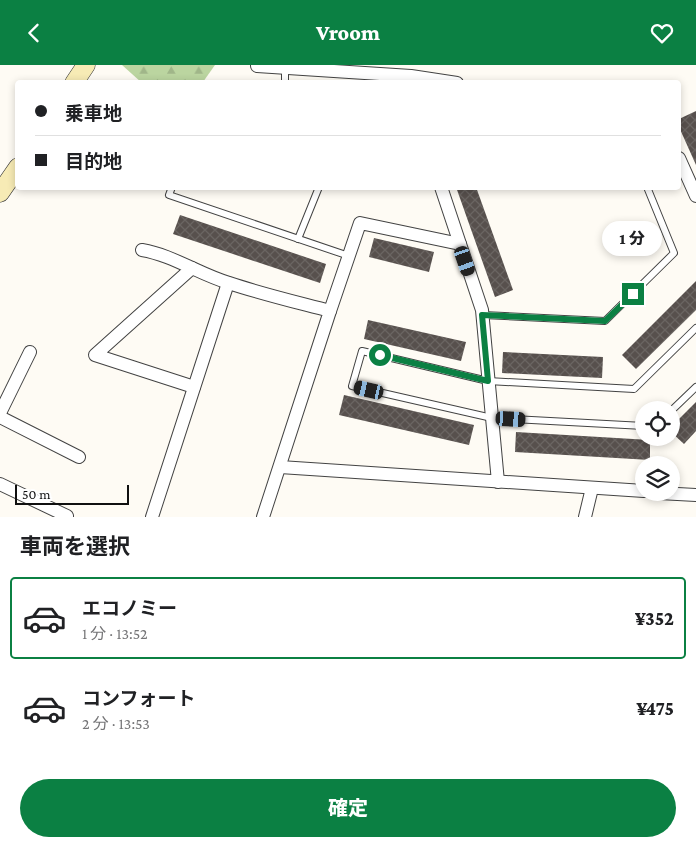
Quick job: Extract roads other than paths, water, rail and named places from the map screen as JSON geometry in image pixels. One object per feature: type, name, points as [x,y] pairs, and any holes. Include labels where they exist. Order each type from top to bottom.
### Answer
[{"type":"main road","points":[[76,80],[86,65]]},
{"type":"main road","points":[[0,193],[15,171]]},
{"type":"street","points":[[257,66],[434,80]]},
{"type":"street","points":[[681,162],[696,196]]},
{"type":"street","points":[[442,190],[482,315],[498,481]]},
{"type":"street","points":[[263,517],[360,223],[460,244]]},
{"type":"street","points":[[142,250],[158,253],[228,283],[330,311]]},
{"type":"street","points":[[192,269],[96,355],[194,387]]},
{"type":"street","points":[[152,517],[228,283]]},
{"type":"street","points":[[0,413],[30,352]]},
{"type":"street","points":[[0,417],[79,457]]},
{"type":"street","points":[[280,467],[635,490]]},
{"type":"street","points":[[0,484],[67,517]]},
{"type":"street","points":[[585,517],[592,488]]},
{"type":"street","points":[[680,494],[696,495]]},
{"type":"lane","points":[[285,68],[285,80]]},
{"type":"lane","points":[[171,190],[169,195],[348,256]]},
{"type":"lane","points":[[298,239],[317,190]]},
{"type":"lane","points":[[482,315],[605,321],[674,253],[648,190]]},
{"type":"lane","points":[[635,426],[492,418],[352,386],[362,351],[488,381],[634,389],[696,328]]},
{"type":"lane","points":[[680,402],[696,387]]}]
